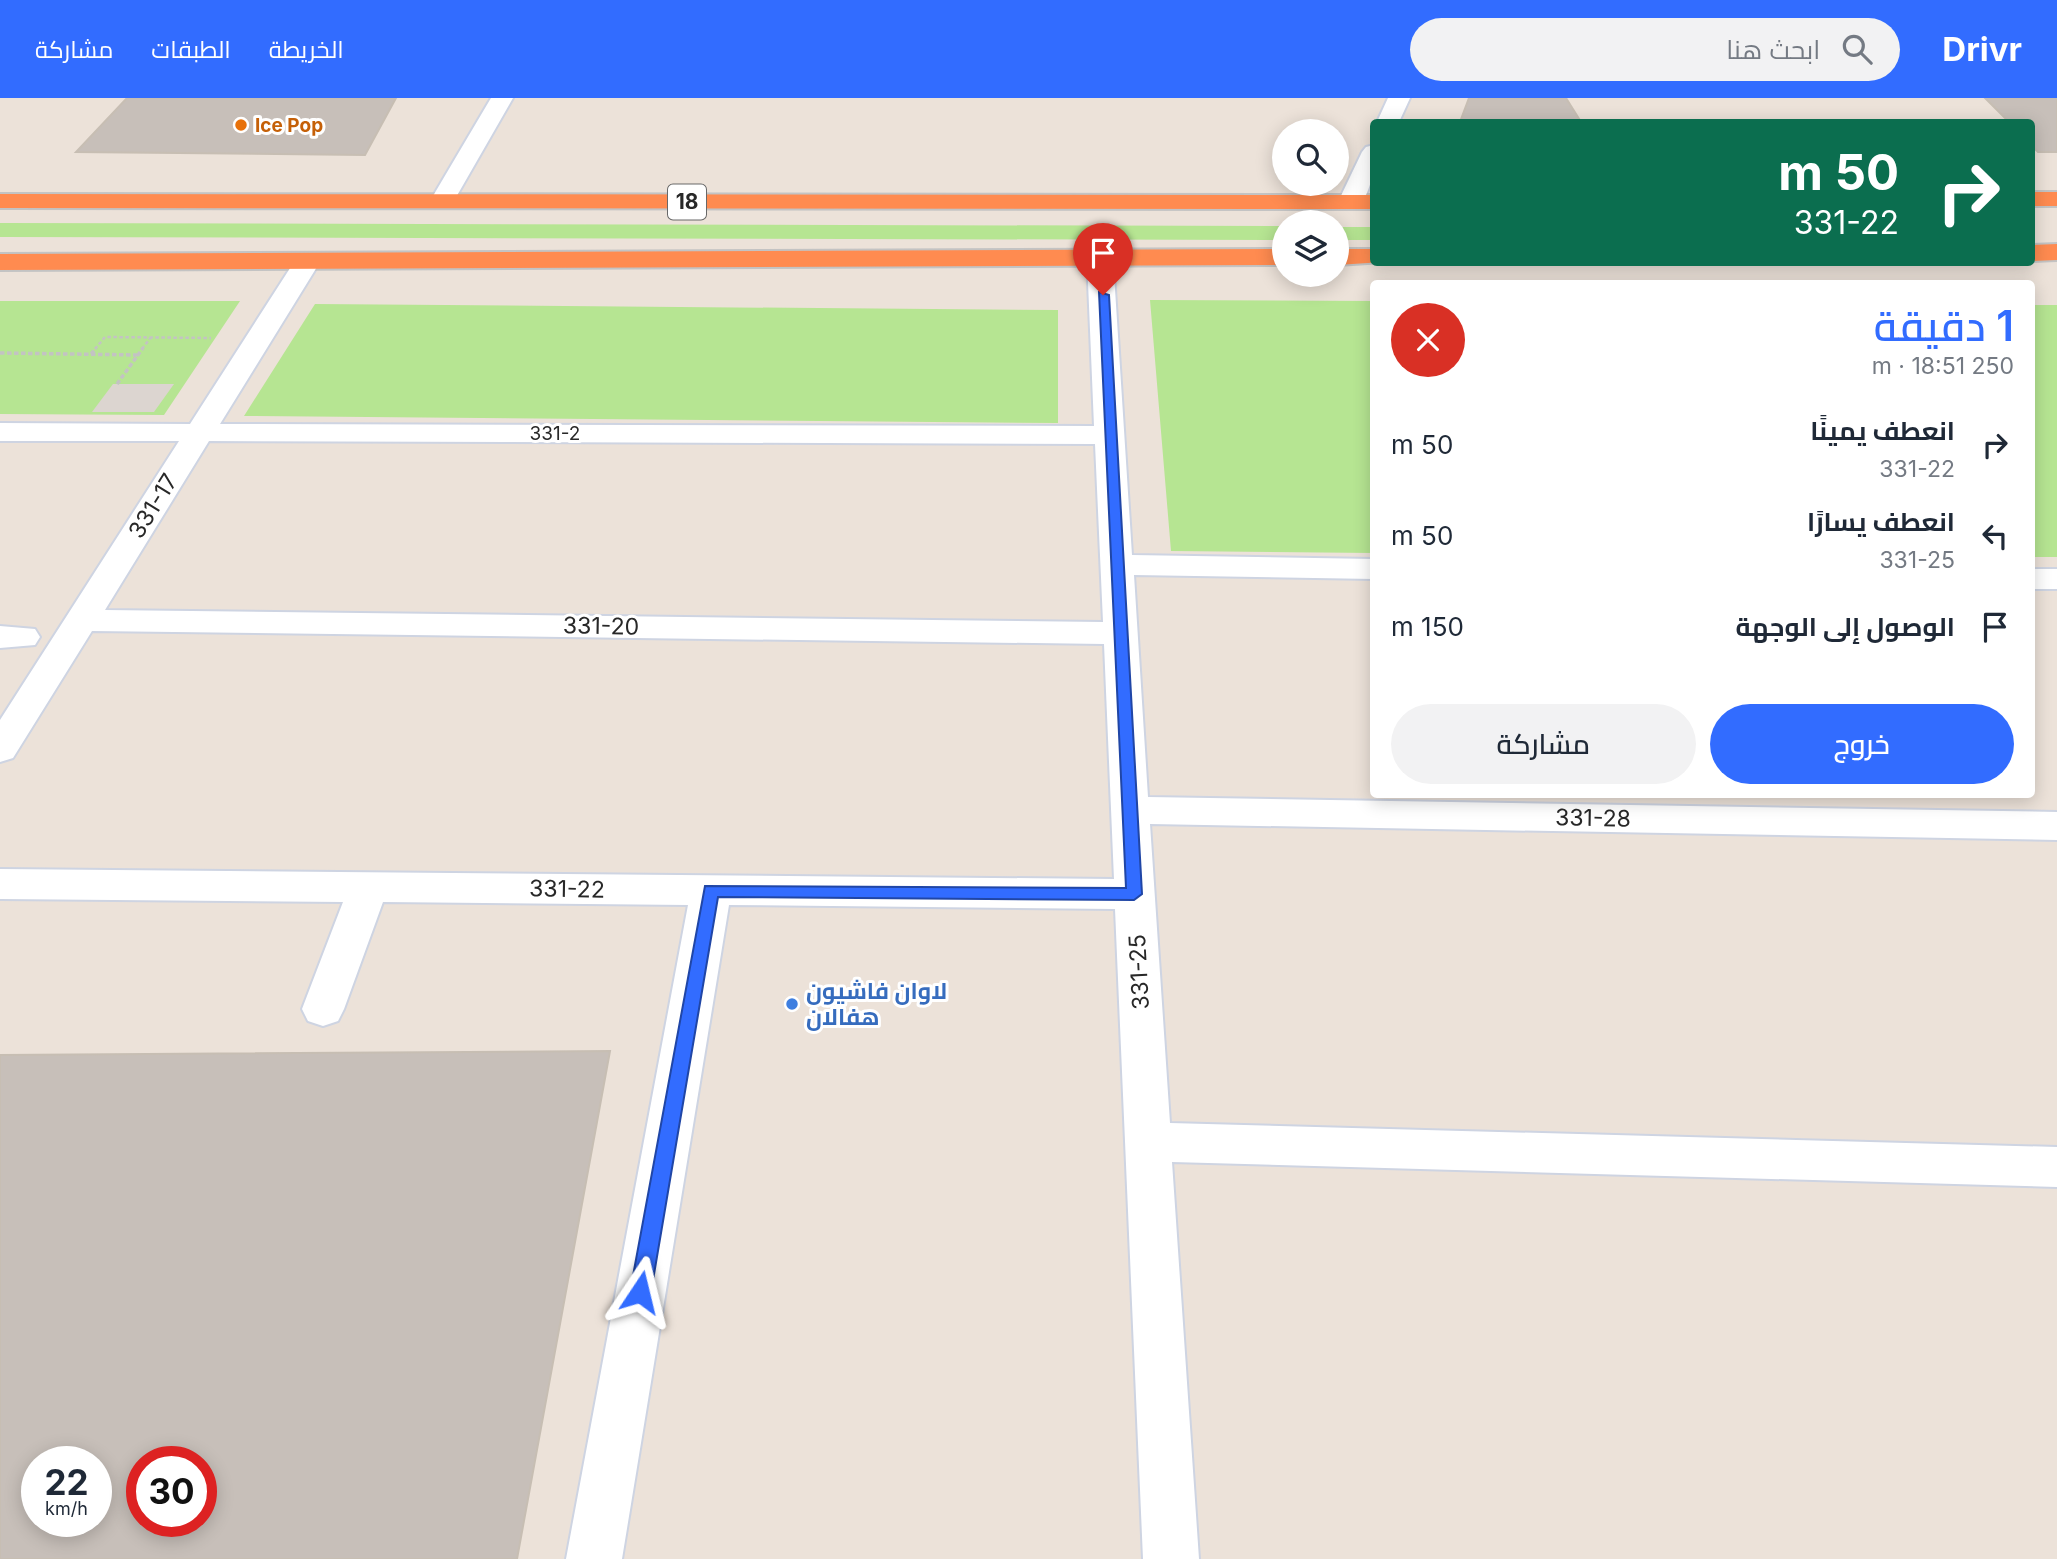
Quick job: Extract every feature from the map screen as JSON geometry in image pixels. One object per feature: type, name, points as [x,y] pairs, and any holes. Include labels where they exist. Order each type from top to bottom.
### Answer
[{"type":"highway","points":[[2035,199],[2057,199]]},
{"type":"highway","name":"18","points":[[0,201],[1362,202]]},
{"type":"highway","points":[[2035,253],[2057,253]]},
{"type":"highway","points":[[0,262],[1272,257]]},
{"type":"highway","points":[[1349,257],[1370,257]]},
{"type":"street","points":[[442,201],[502,98]]},
{"type":"street","points":[[1389,119],[1399,98]]},
{"type":"street","points":[[1362,202],[1370,169]]},
{"type":"street","name":"331-25","points":[[1100,258],[1171,1559]]},
{"type":"street","name":"331-17","points":[[1,746],[307,262]]},
{"type":"street","name":"331-2","points":[[0,432],[1109,435]]},
{"type":"street","points":[[1117,565],[1370,569]]},
{"type":"street","points":[[2035,579],[2057,579]]},
{"type":"street","name":"331-20","points":[[81,620],[1120,633]]},
{"type":"street","name":"331-28","points":[[1130,810],[2057,826]]},
{"type":"street","name":"331-22","points":[[0,884],[1134,894]]},
{"type":"street","points":[[323,1009],[368,888]]},
{"type":"street","points":[[594,1559],[711,891]]},
{"type":"street","points":[[1148,1142],[2057,1167]]},
{"type":"path","points":[[91,354],[105,337],[258,339]]},
{"type":"path","points":[[117,384],[151,337]]},
{"type":"path","points":[[0,353],[139,355]]},
{"type":"green space","points":[[0,223],[1272,226],[1272,240],[0,237]]},
{"type":"green space","points":[[1349,227],[1370,227],[1370,240],[1349,240]]},
{"type":"green space","points":[[1150,300],[1370,301],[1370,553],[1171,551]]},
{"type":"green space","points":[[0,301],[240,301],[164,415],[0,414]]},
{"type":"green space","points":[[315,304],[1058,310],[1058,423],[244,416]]},
{"type":"green space","points":[[2035,305],[2057,305],[2057,557],[2035,557]]},
{"type":"shaded area","points":[[113,384],[174,384],[154,412],[92,412]]},
{"type":"building","name":"Ice Pop","points":[[127,98],[396,98],[365,155],[76,152]]},
{"type":"building","points":[[1469,98],[1566,98],[1579,119],[1461,119]]},
{"type":"building","points":[[1985,98],[2057,98],[2057,152],[2038,152],[2035,149],[2035,119],[2006,119]]},
{"type":"building","points":[[610,1051],[517,1559],[0,1559],[0,1055]]},
{"type":"place","name":"Ice Pop","points":[[241,125]]},
{"type":"place","name":"لاوان فاشيون هفالان","points":[[792,1004]]},
{"type":"route","points":[[640,1292],[711,891],[1134,894],[1103,295]]}]
